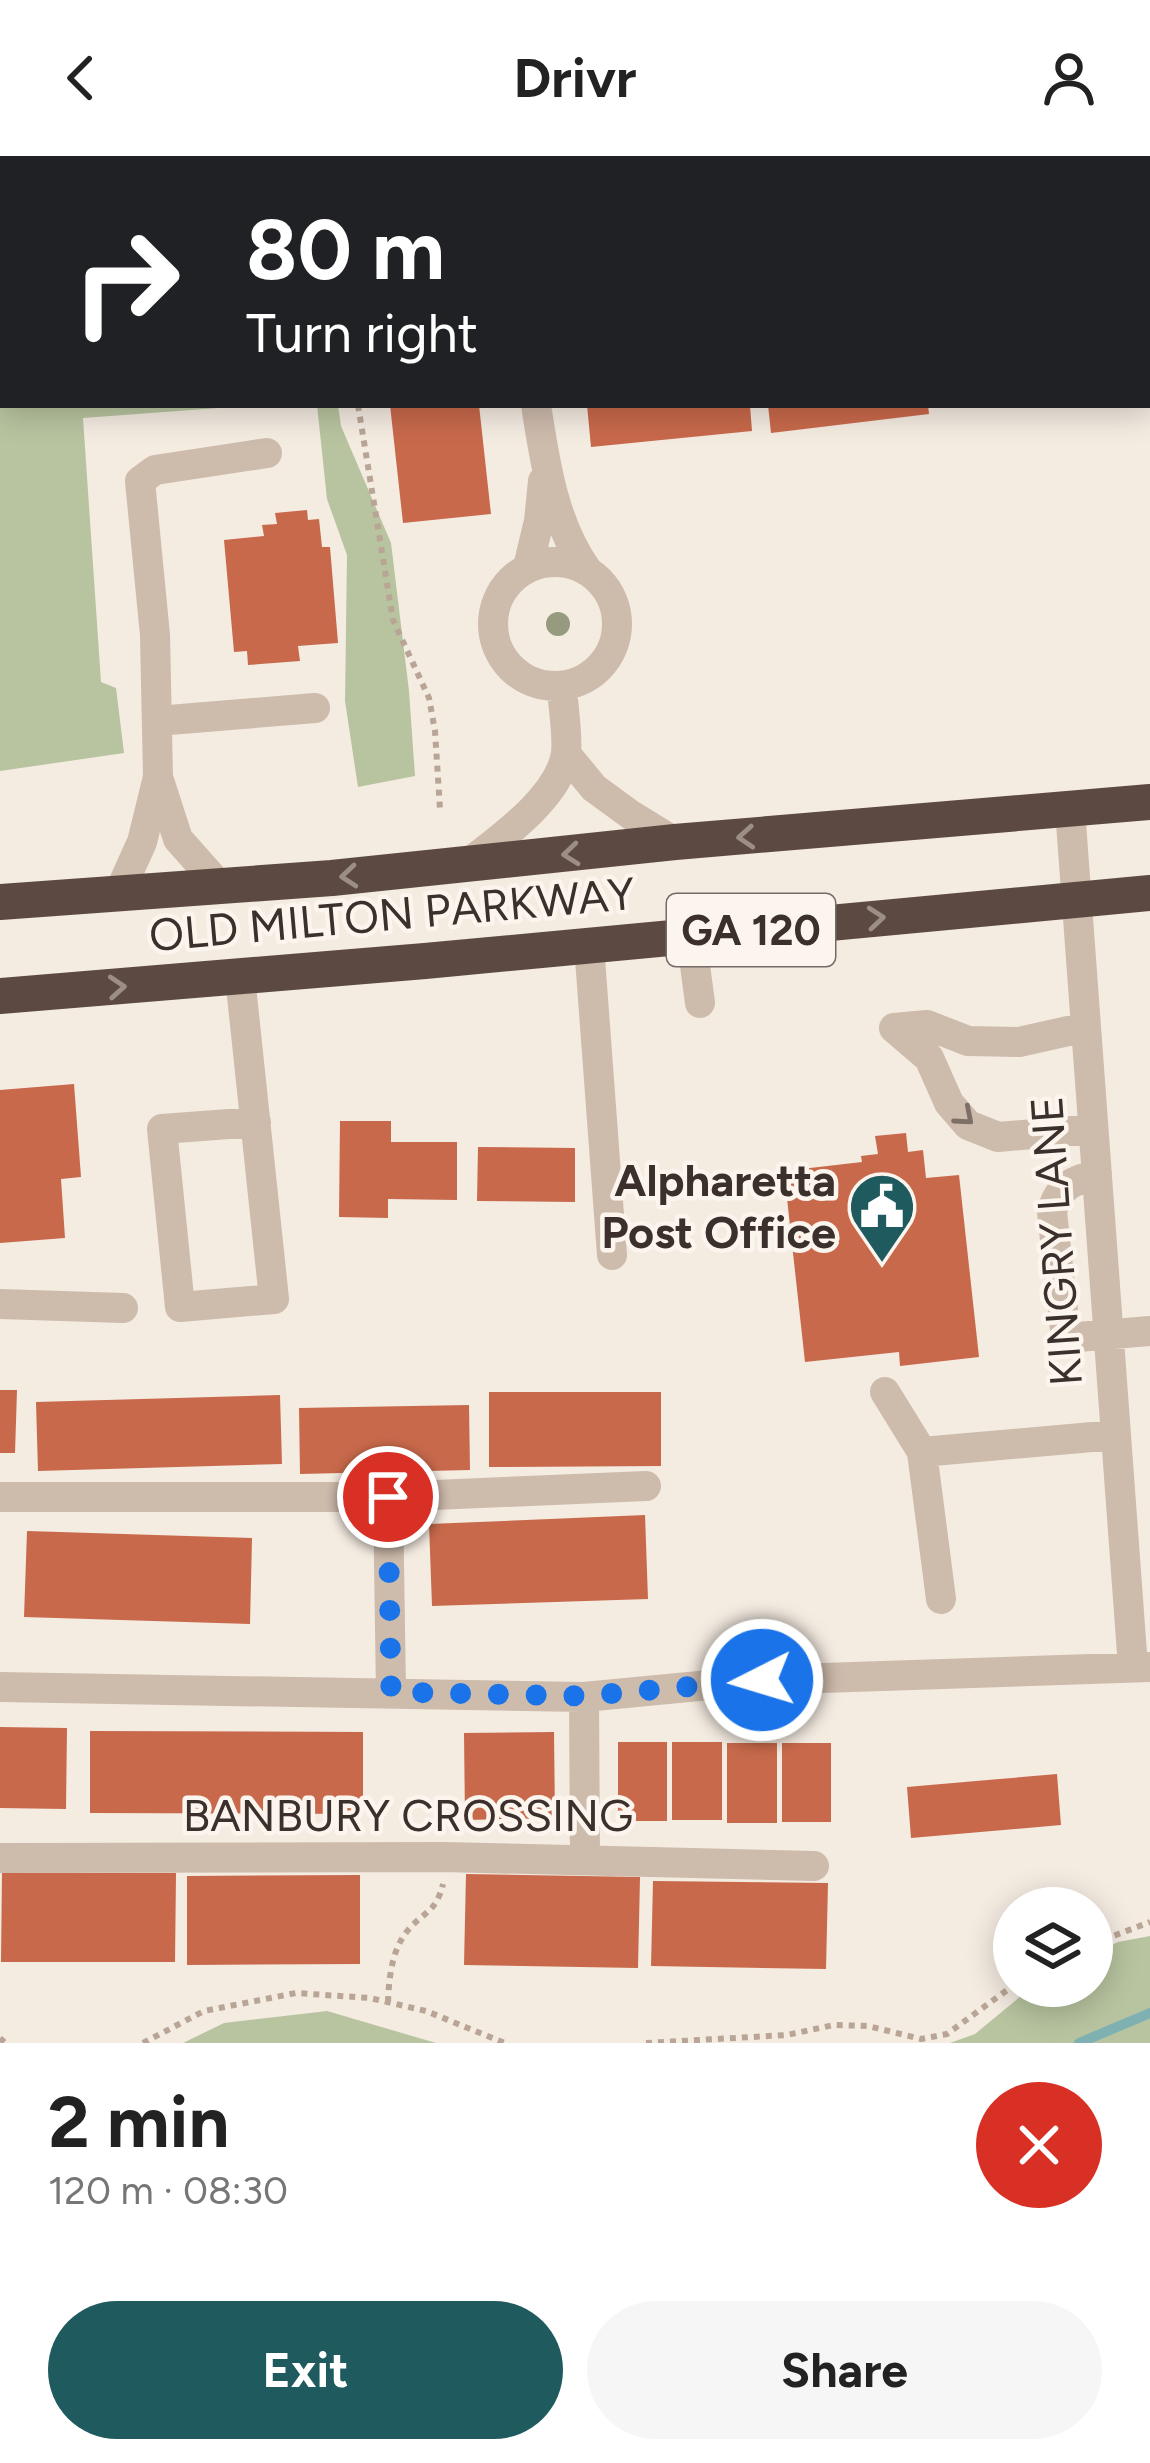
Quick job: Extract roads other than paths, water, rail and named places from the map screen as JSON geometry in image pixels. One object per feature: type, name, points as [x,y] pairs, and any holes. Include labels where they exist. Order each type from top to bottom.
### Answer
[{"type":"highway","name":"OLD MILTON PARKWAY","points":[[0,902],[1150,802]]},
{"type":"highway","name":"OLD MILTON PARKWAY","points":[[0,996],[1150,893]]},
{"type":"street","points":[[536,408],[560,520],[571,548],[613,599],[618,618],[610,656],[597,671],[562,687],[524,679],[508,667],[498,650],[493,632],[500,594],[528,568],[558,562],[587,570]]},
{"type":"street","points":[[528,568],[541,515],[543,451]]},
{"type":"street","points":[[118,893],[142,842],[158,777],[155,635],[140,482],[155,470],[266,453]]},
{"type":"street","points":[[466,865],[510,831],[559,773],[566,754],[562,687]]},
{"type":"street","points":[[157,722],[315,708]]},
{"type":"street","points":[[566,754],[594,788],[676,842]]},
{"type":"street","points":[[158,777],[178,839],[218,884]]},
{"type":"street","name":"KINGRY LANE","points":[[1070,809],[1115,1436],[1141,1667]]},
{"type":"street","points":[[692,935],[700,1004]]},
{"type":"street","points":[[589,945],[612,1255]]},
{"type":"street","points":[[240,977],[256,1122],[274,1300],[180,1307],[162,1130],[256,1122]]},
{"type":"street","points":[[1086,1027],[1019,1042],[968,1041],[927,1024],[894,1028],[928,1058],[949,1103],[968,1125],[998,1137],[1094,1129]]},
{"type":"street","points":[[1096,1174],[1077,1179],[1054,1200],[1066,1338],[1150,1331]]},
{"type":"street","points":[[0,1304],[123,1308]]},
{"type":"street","points":[[885,1392],[922,1452],[941,1599]]},
{"type":"street","points":[[922,1452],[1115,1436]]},
{"type":"street","points":[[0,1497],[388,1497],[646,1486]]},
{"type":"street","points":[[388,1497],[391,1692]]},
{"type":"street","points":[[0,1687],[584,1696],[762,1680],[1141,1667]]},
{"type":"street","points":[[584,1696],[585,1860]]},
{"type":"street","name":"BANBURY CROSSING","points":[[0,1858],[443,1857],[814,1866]]},
{"type":"waterway","points":[[1079,2043],[1150,2013]]},
{"type":"place","name":"Alpharetta Post Office","points":[[882,1265]]}]
